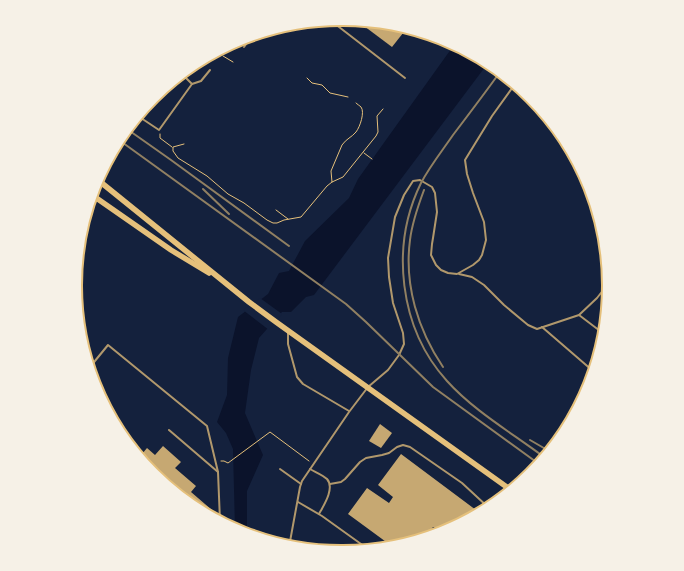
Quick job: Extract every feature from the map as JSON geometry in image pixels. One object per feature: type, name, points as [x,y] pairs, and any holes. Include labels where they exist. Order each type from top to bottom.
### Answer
[{"type":"main road","points":[[103,184],[249,302],[506,486]]},
{"type":"main road","points":[[97,199],[171,250],[228,285]]},
{"type":"lane","points":[[338,26],[405,78]]},
{"type":"lane","points":[[143,119],[159,130],[192,84],[201,81],[210,70]]},
{"type":"lane","points":[[186,78],[192,84]]},
{"type":"lane","points":[[458,274],[473,266],[479,260],[486,240],[484,222],[467,174],[465,160],[492,116],[512,89]]},
{"type":"lane","points":[[290,540],[302,481],[349,412],[368,387],[388,370],[399,355],[404,344],[403,333],[393,303],[388,258],[395,216],[404,195],[413,181],[420,180],[432,188],[435,193],[437,212],[431,255],[436,265],[441,270],[448,273],[472,277],[484,285],[504,306],[528,326],[537,329],[579,315],[602,292]]},
{"type":"lane","points":[[579,315],[598,329]]},
{"type":"lane","points":[[542,327],[589,367]]},
{"type":"lane","points":[[288,330],[288,344],[297,378],[303,384],[349,412]]},
{"type":"lane","points":[[94,362],[108,345],[207,426],[218,472],[220,514]]},
{"type":"lane","points":[[169,430],[218,472]]},
{"type":"lane","points":[[330,484],[341,482],[360,462],[366,458],[382,455],[397,446],[403,445],[410,447],[462,483],[483,503]]},
{"type":"lane","points":[[280,469],[301,484]]},
{"type":"lane","points":[[310,469],[326,478],[330,484],[328,497],[319,514]]},
{"type":"lane","points":[[297,501],[319,514],[360,544]]},
{"type":"path","points":[[224,56],[233,62]]},
{"type":"path","points":[[307,78],[312,83],[322,85],[330,93],[348,97]]},
{"type":"path","points":[[332,182],[331,171],[342,145],[355,133],[361,121],[362,109],[356,103]]},
{"type":"path","points":[[159,130],[160,138],[173,147],[178,158],[207,176],[228,194],[244,203],[267,220],[277,223],[301,217],[327,186],[343,177],[376,136],[378,132],[377,116],[383,109]]},
{"type":"path","points":[[173,147],[184,144]]},
{"type":"path","points":[[363,153],[372,159]]},
{"type":"path","points":[[276,210],[289,219]]},
{"type":"path","points":[[216,461],[224,461],[228,463],[270,432],[309,461]]},
{"type":"water","points":[[450,50],[484,69],[314,295],[306,297],[291,312],[282,312],[259,338],[251,370],[245,413],[263,455],[247,491],[247,526],[235,521],[233,449],[226,433],[217,422],[227,395],[228,358],[238,317],[268,294],[279,273],[289,271],[305,241],[349,198],[358,179]]},
{"type":"pier","points":[[260,298],[282,314],[269,330],[243,310]]},
{"type":"building","points":[[366,27],[403,33],[392,47]]},
{"type":"building","points":[[380,424],[392,433],[381,448],[369,441]]},
{"type":"building","points":[[163,446],[181,462],[175,468],[196,486],[191,492],[212,510],[171,481],[143,452],[147,448],[155,455]]},
{"type":"building","points":[[401,454],[474,509],[457,518],[425,531],[385,541],[348,514],[367,488],[389,503],[393,497],[378,485]]},
{"type":"railway","points":[[496,77],[453,135],[421,183],[411,207],[405,233],[403,259],[404,286],[418,337],[431,360],[447,381],[481,412],[540,454]]},
{"type":"railway","points":[[132,133],[289,246]]},
{"type":"railway","points":[[124,144],[346,304],[433,387],[534,460]]},
{"type":"railway","points":[[203,189],[229,214]]},
{"type":"railway","points":[[424,190],[411,234],[409,274],[411,290],[420,322],[426,338],[443,367]]},
{"type":"railway","points":[[530,440],[544,448]]}]
